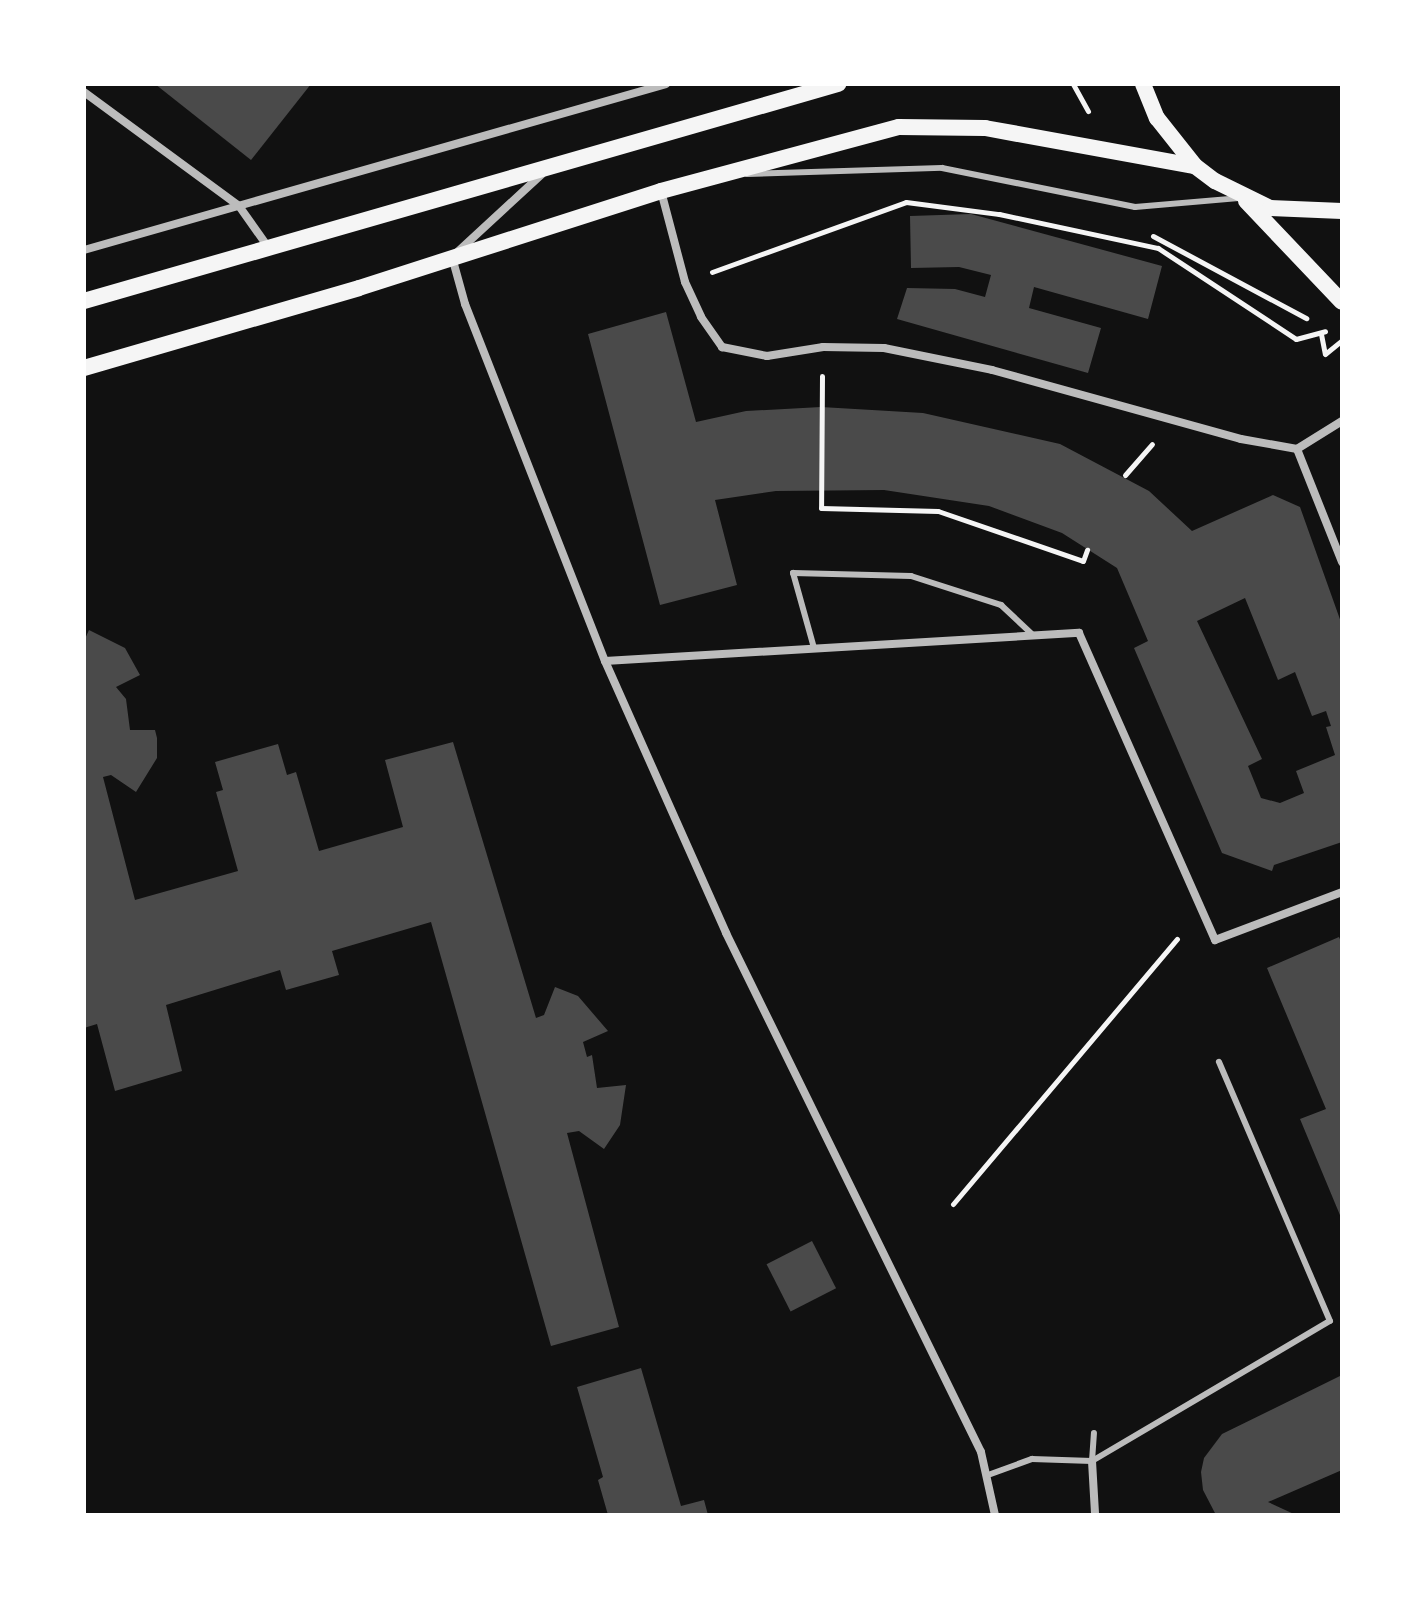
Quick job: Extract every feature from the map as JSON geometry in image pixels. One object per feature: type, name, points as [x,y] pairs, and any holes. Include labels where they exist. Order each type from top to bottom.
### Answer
[{"type":"main road","points":[[84,301],[270,251],[548,168],[792,89],[838,84]]},
{"type":"main road","points":[[1143,84],[1157,118],[1195,166],[1242,197],[1342,302]]},
{"type":"main road","points":[[84,368],[661,191],[899,127],[985,128],[1195,166]]},
{"type":"main road","points":[[1242,197],[1300,213],[1342,211]]},
{"type":"street","points":[[84,250],[666,84]]},
{"type":"street","points":[[84,92],[239,206],[270,251]]},
{"type":"street","points":[[548,168],[452,257],[465,304],[605,661],[726,933],[988,1475],[995,1515]]},
{"type":"street","points":[[661,191],[685,282],[701,317],[722,347],[767,356],[823,347],[884,348],[992,370],[1241,439],[1297,449],[1342,421]]},
{"type":"street","points":[[1297,449],[1342,562]]},
{"type":"street","points":[[605,661],[1079,633],[1215,940],[1342,892]]},
{"type":"street","points":[[1092,1461],[1093,1514]]},
{"type":"lane","points":[[715,176],[942,168],[1135,207],[1242,197]]},
{"type":"lane","points":[[814,648],[793,573],[911,576],[1001,605],[1033,635]]},
{"type":"lane","points":[[988,1475],[1032,1459],[1092,1461],[1330,1321],[1219,1062]]},
{"type":"lane","points":[[1092,1461],[1094,1433]]},
{"type":"path","points":[[1073,84],[1109,152]]},
{"type":"path","points":[[685,282],[906,202],[999,214],[1158,248],[1296,339]]},
{"type":"path","points":[[1135,207],[1148,233],[1308,319],[1321,334],[1325,354],[1342,340]]},
{"type":"path","points":[[821,407],[821,508],[938,511],[1083,561],[1087,550]]},
{"type":"path","points":[[953,1204],[1177,939]]},
{"type":"building","points":[[155,84],[311,84],[251,160]]},
{"type":"building","points":[[971,214],[1162,266],[1148,319],[1034,287],[1029,308],[1101,328],[1088,373],[897,319],[907,288],[955,289],[985,297],[991,275],[959,267],[911,268],[910,216]]},
{"type":"building","points":[[666,312],[696,422],[746,411],[821,407],[923,413],[1060,444],[1149,491],[1192,531],[1273,495],[1300,507],[1342,625],[1342,842],[1274,865],[1272,871],[1222,853],[1134,648],[1148,641],[1117,568],[1062,533],[989,506],[884,490],[776,491],[715,500],[737,585],[660,605],[588,334]],"holes":[[[1245,598],[1278,680],[1295,672],[1312,716],[1326,711],[1331,726],[1326,727],[1335,755],[1296,771],[1304,793],[1280,803],[1261,798],[1248,766],[1262,759],[1197,621]]]},
{"type":"building","points":[[89,630],[125,648],[140,675],[116,687],[126,699],[130,730],[155,730],[157,738],[157,758],[136,792],[111,775],[103,777],[135,900],[238,871],[216,792],[223,790],[215,762],[278,744],[287,775],[296,772],[319,851],[403,827],[385,760],[453,742],[536,1018],[544,1015],[555,987],[578,996],[608,1031],[583,1042],[587,1057],[592,1055],[597,1088],[626,1085],[620,1125],[604,1149],[579,1131],[567,1133],[619,1327],[551,1346],[431,922],[332,951],[339,975],[286,990],[280,970],[166,1005],[182,1071],[115,1091],[97,1024],[84,1028],[84,641]]},
{"type":"building","points":[[1339,937],[1342,944],[1342,1220],[1300,1119],[1326,1109],[1267,968]]},
{"type":"building","points":[[812,1241],[836,1288],[791,1311],[767,1264]]},
{"type":"building","points":[[641,1368],[681,1506],[704,1500],[708,1515],[608,1515],[598,1480],[603,1477],[577,1387]]},
{"type":"building","points":[[1342,1375],[1342,1470],[1268,1502],[1296,1515],[1216,1515],[1203,1490],[1201,1472],[1204,1458],[1222,1434]]}]
